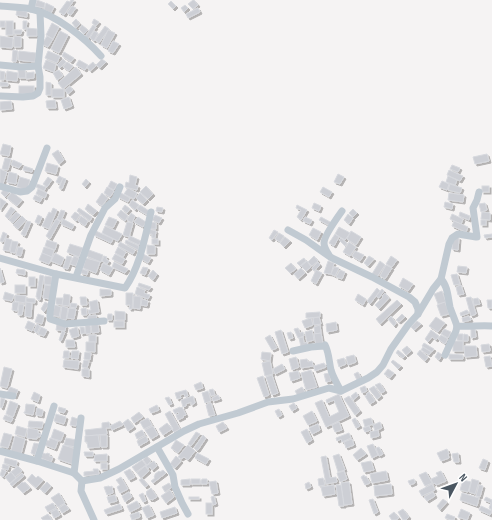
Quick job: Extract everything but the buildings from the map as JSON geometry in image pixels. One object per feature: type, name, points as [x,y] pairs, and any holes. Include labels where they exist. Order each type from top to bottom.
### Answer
[{"type":"street","points":[[31,9],[33,0]]},
{"type":"street","points":[[0,6],[31,9],[40,12],[58,21],[74,32],[101,56]]},
{"type":"street","points":[[0,96],[22,97],[33,96],[38,93],[40,88],[38,66],[41,36],[40,12]]},
{"type":"street","points":[[0,65],[21,67],[38,66]]},
{"type":"street","points":[[0,186],[20,192],[27,191],[32,187],[47,148]]},
{"type":"street","points":[[76,278],[92,235],[105,208],[114,199],[120,187]]},
{"type":"street","points":[[82,481],[100,478],[119,469],[184,431],[199,424],[238,413],[268,402],[293,399],[329,388],[341,390],[361,382],[377,372],[383,365],[402,332],[418,314],[441,279],[449,244],[452,238],[458,234],[477,236],[473,208],[479,192]]},
{"type":"street","points":[[330,257],[324,243],[325,239],[328,231],[342,211]]},
{"type":"street","points":[[0,258],[56,274],[125,288],[132,277],[152,212]]},
{"type":"street","points":[[288,230],[306,240],[330,257],[409,297],[417,305],[418,314]]},
{"type":"street","points":[[56,274],[50,319],[65,324],[104,321]]},
{"type":"street","points":[[441,279],[445,286],[450,307],[457,326],[445,355]]},
{"type":"street","points":[[457,326],[492,326]]},
{"type":"street","points":[[293,351],[325,345],[331,371],[341,390]]},
{"type":"street","points":[[0,394],[13,396]]},
{"type":"street","points":[[37,461],[54,406]]},
{"type":"street","points":[[74,473],[81,418]]},
{"type":"street","points":[[157,447],[173,475],[175,487],[188,514]]},
{"type":"street","points":[[0,451],[74,473],[82,481]]},
{"type":"street","points":[[82,481],[81,491],[94,520]]}]
